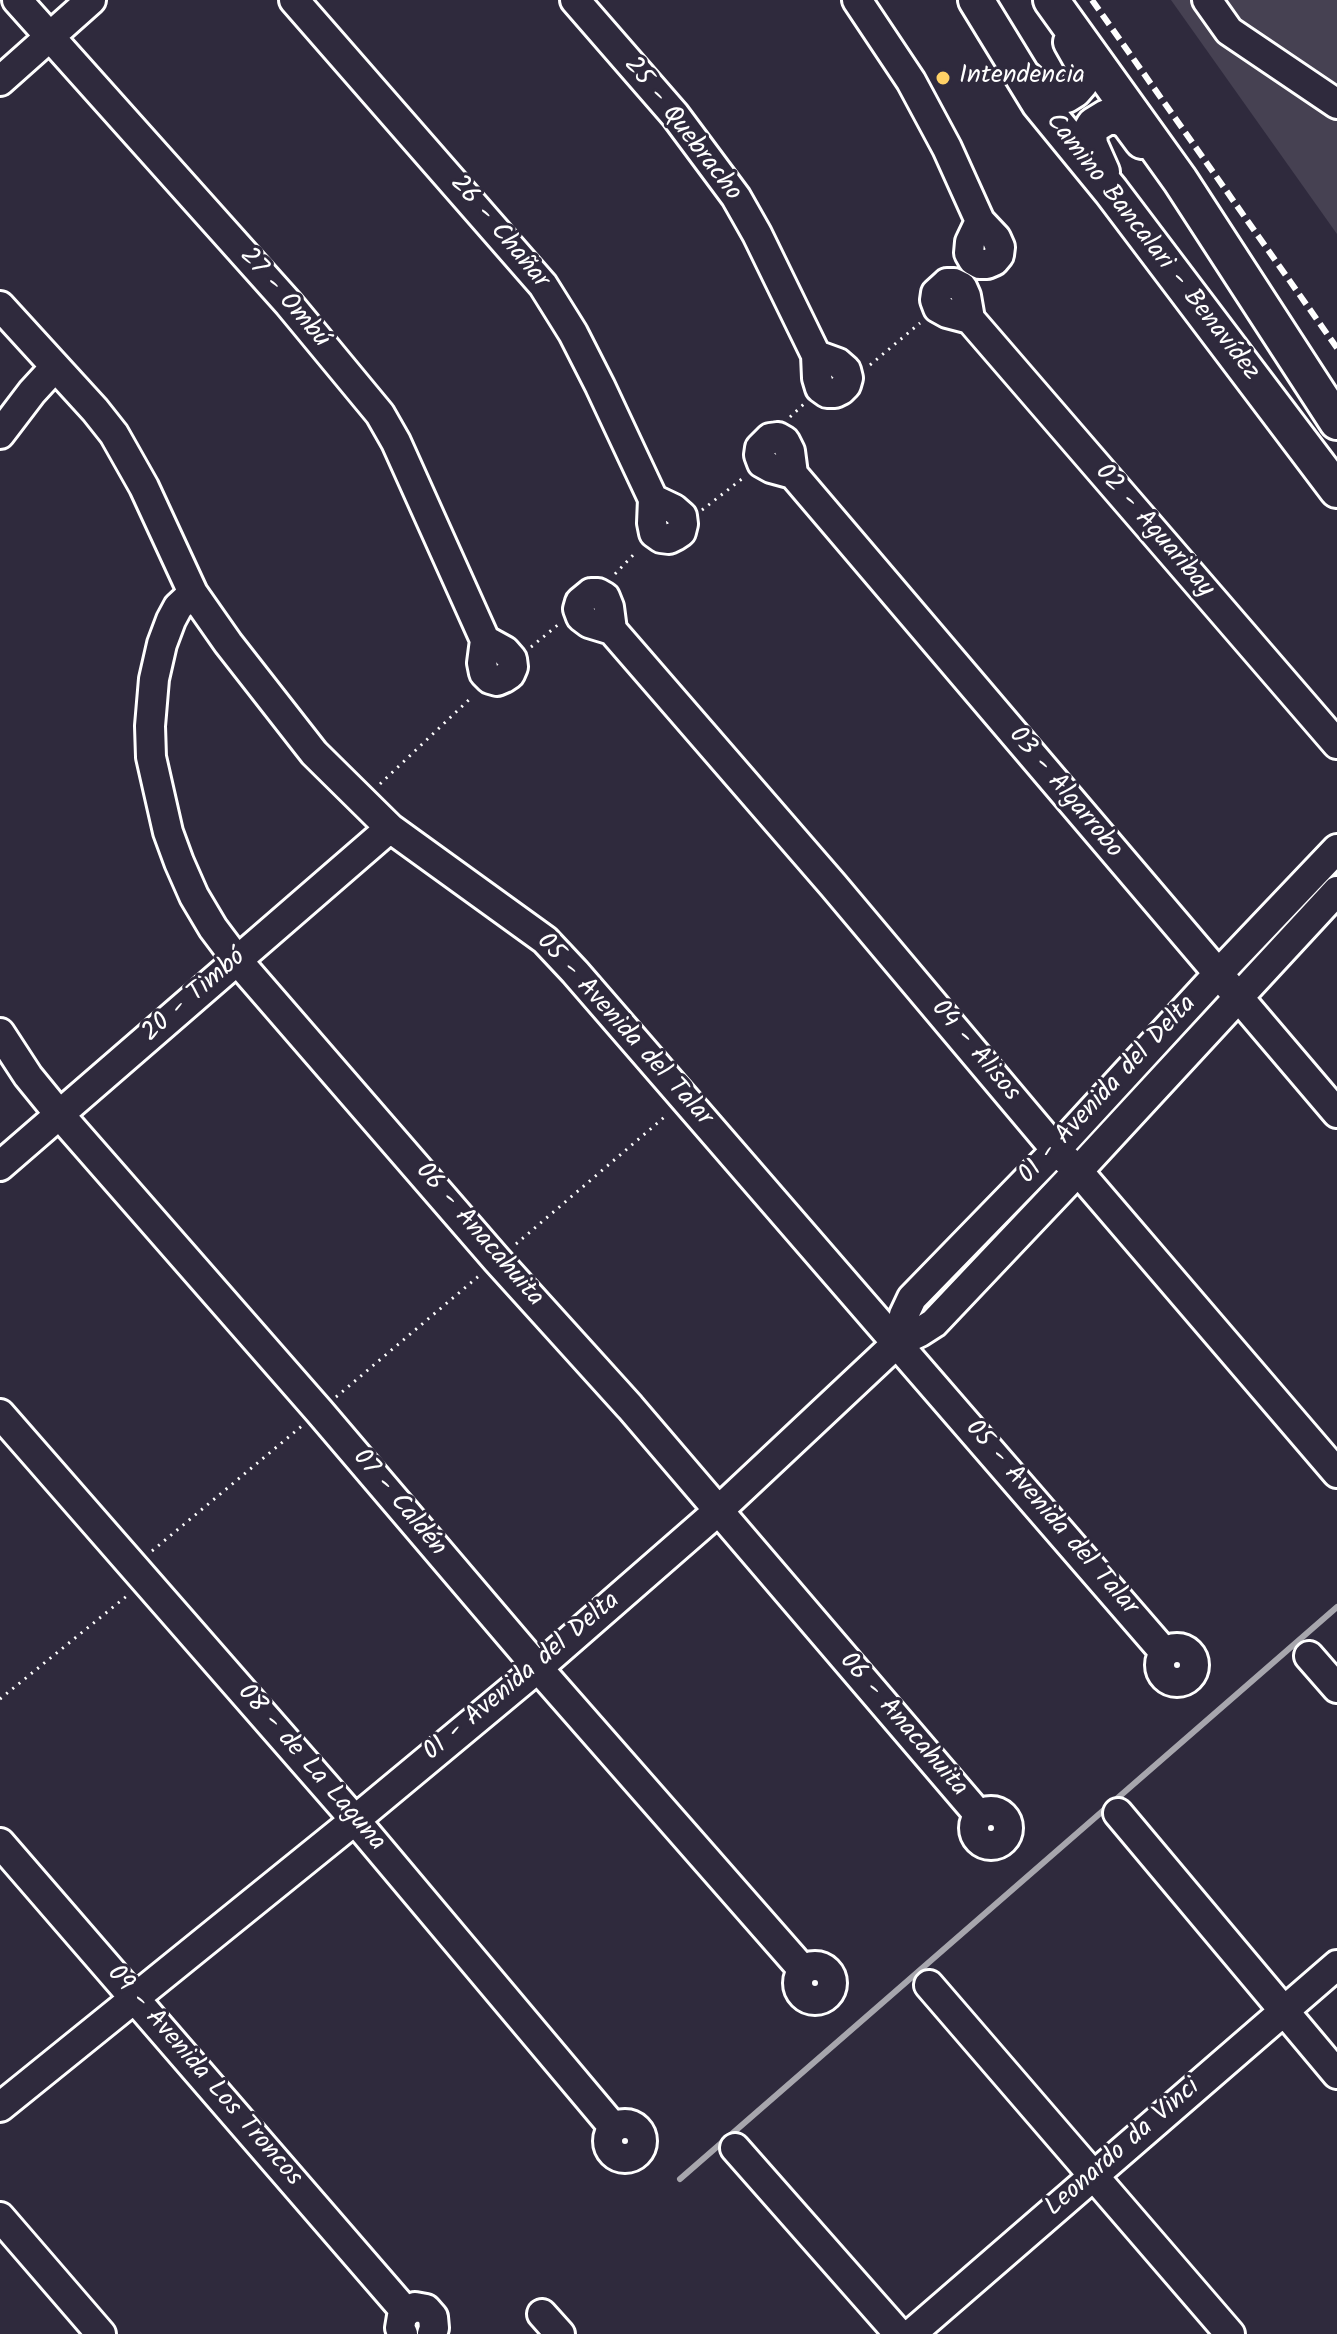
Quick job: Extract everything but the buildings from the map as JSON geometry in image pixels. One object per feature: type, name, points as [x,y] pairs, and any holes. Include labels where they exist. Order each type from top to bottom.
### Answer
[{"type":"main road","name":"Camino Bancalari - Benavídez","points":[[976,0],[1039,103],[1111,191],[1337,490]]},
{"type":"main road","points":[[1022,76],[1037,89],[1058,97],[1074,90],[1084,73],[1079,53],[1040,0]]},
{"type":"main road","name":"Camino Bancalari - Benavídez","points":[[1051,0],[1180,180],[1337,422]]},
{"type":"main road","points":[[1111,191],[1090,145],[1089,134],[1094,125],[1107,117],[1119,117],[1128,122],[1188,210],[1254,297]]},
{"type":"main road","points":[[1286,424],[1337,511]]},
{"type":"street","name":"27 - Ombú","points":[[17,0],[289,304],[380,414],[396,442],[485,640]]},
{"type":"street","points":[[0,81],[91,0]]},
{"type":"street","name":"26 - Chañar","points":[[294,0],[543,285],[573,333],[653,499],[654,533],[672,531]]},
{"type":"street","name":"25 - Quebracho","points":[[575,0],[675,115],[728,186],[757,234],[816,355],[817,378],[833,386]]},
{"type":"street","points":[[857,0],[911,81],[980,221]]},
{"type":"street","points":[[1207,0],[1229,31],[1337,104]]},
{"type":"street","name":"02 - Aguaribay","points":[[938,308],[936,293],[947,283],[962,287],[970,319],[1337,744]]},
{"type":"street","name":"05 - Avenida del Talar","points":[[0,306],[95,410],[122,446],[193,593],[314,753],[390,828],[545,940],[1165,1653]]},
{"type":"street","points":[[0,434],[55,367]]},
{"type":"street","name":"03 - Algarrobo","points":[[763,452],[770,438],[778,437],[785,441],[790,451],[793,474],[1337,1113]]},
{"type":"street","name":"06 - Anacahuita","points":[[193,593],[178,607],[162,644],[154,679],[151,757],[168,832],[194,896],[213,928],[237,960],[497,1260],[630,1407],[979,1815]]},
{"type":"street","name":"04 - Alisos","points":[[588,601],[605,597],[612,630],[833,885],[1056,1150],[1078,1171],[1337,1473]]},
{"type":"street","points":[[485,640],[505,651],[512,661],[510,674],[497,681],[490,679],[484,673],[482,663],[485,640]]},
{"type":"street","name":"20 - Timbó","points":[[0,1166],[390,828]]},
{"type":"street","name":"01 - Avenida del Delta","points":[[897,1343],[912,1298],[1056,1150],[1337,849]]},
{"type":"street","name":"01 - Avenida del Delta","points":[[0,2107],[538,1668],[718,1511],[897,1343],[934,1323],[1337,891]]},
{"type":"street","name":"07 - Caldén","points":[[0,1033],[28,1076],[59,1114],[803,1970]]},
{"type":"street","name":"08 - de La Laguna","points":[[0,1414],[355,1820],[614,2128]]},
{"type":"street","points":[[1309,1656],[1337,1688]]},
{"type":"street","points":[[1118,1813],[1337,2074]]},
{"type":"street","name":"09 - Avenida Los Troncos","points":[[0,1843],[135,1997],[404,2323]]},
{"type":"street","name":"Leonardo da Vinci","points":[[911,2334],[1337,1965]]},
{"type":"street","points":[[929,1985],[1230,2334]]},
{"type":"street","points":[[735,2148],[899,2334]]},
{"type":"street","points":[[0,2217],[101,2334]]},
{"type":"street","points":[[404,2323],[410,2309],[421,2307],[430,2313],[435,2322],[432,2334]]},
{"type":"path","points":[[512,661],[588,601],[646,541],[672,531],[833,386],[938,308]]},
{"type":"path","points":[[361,802],[490,679]]},
{"type":"path","points":[[497,1260],[685,1100]]},
{"type":"path","points":[[0,1699],[146,1580]]},
{"type":"shaded area","points":[[1171,0],[1337,0],[1337,234]]},
{"type":"waterway","points":[[680,2179],[1337,1607]]},
{"type":"railway","points":[[1092,0],[1337,348]]},
{"type":"place","name":"Intendencia","points":[[943,78]]}]
